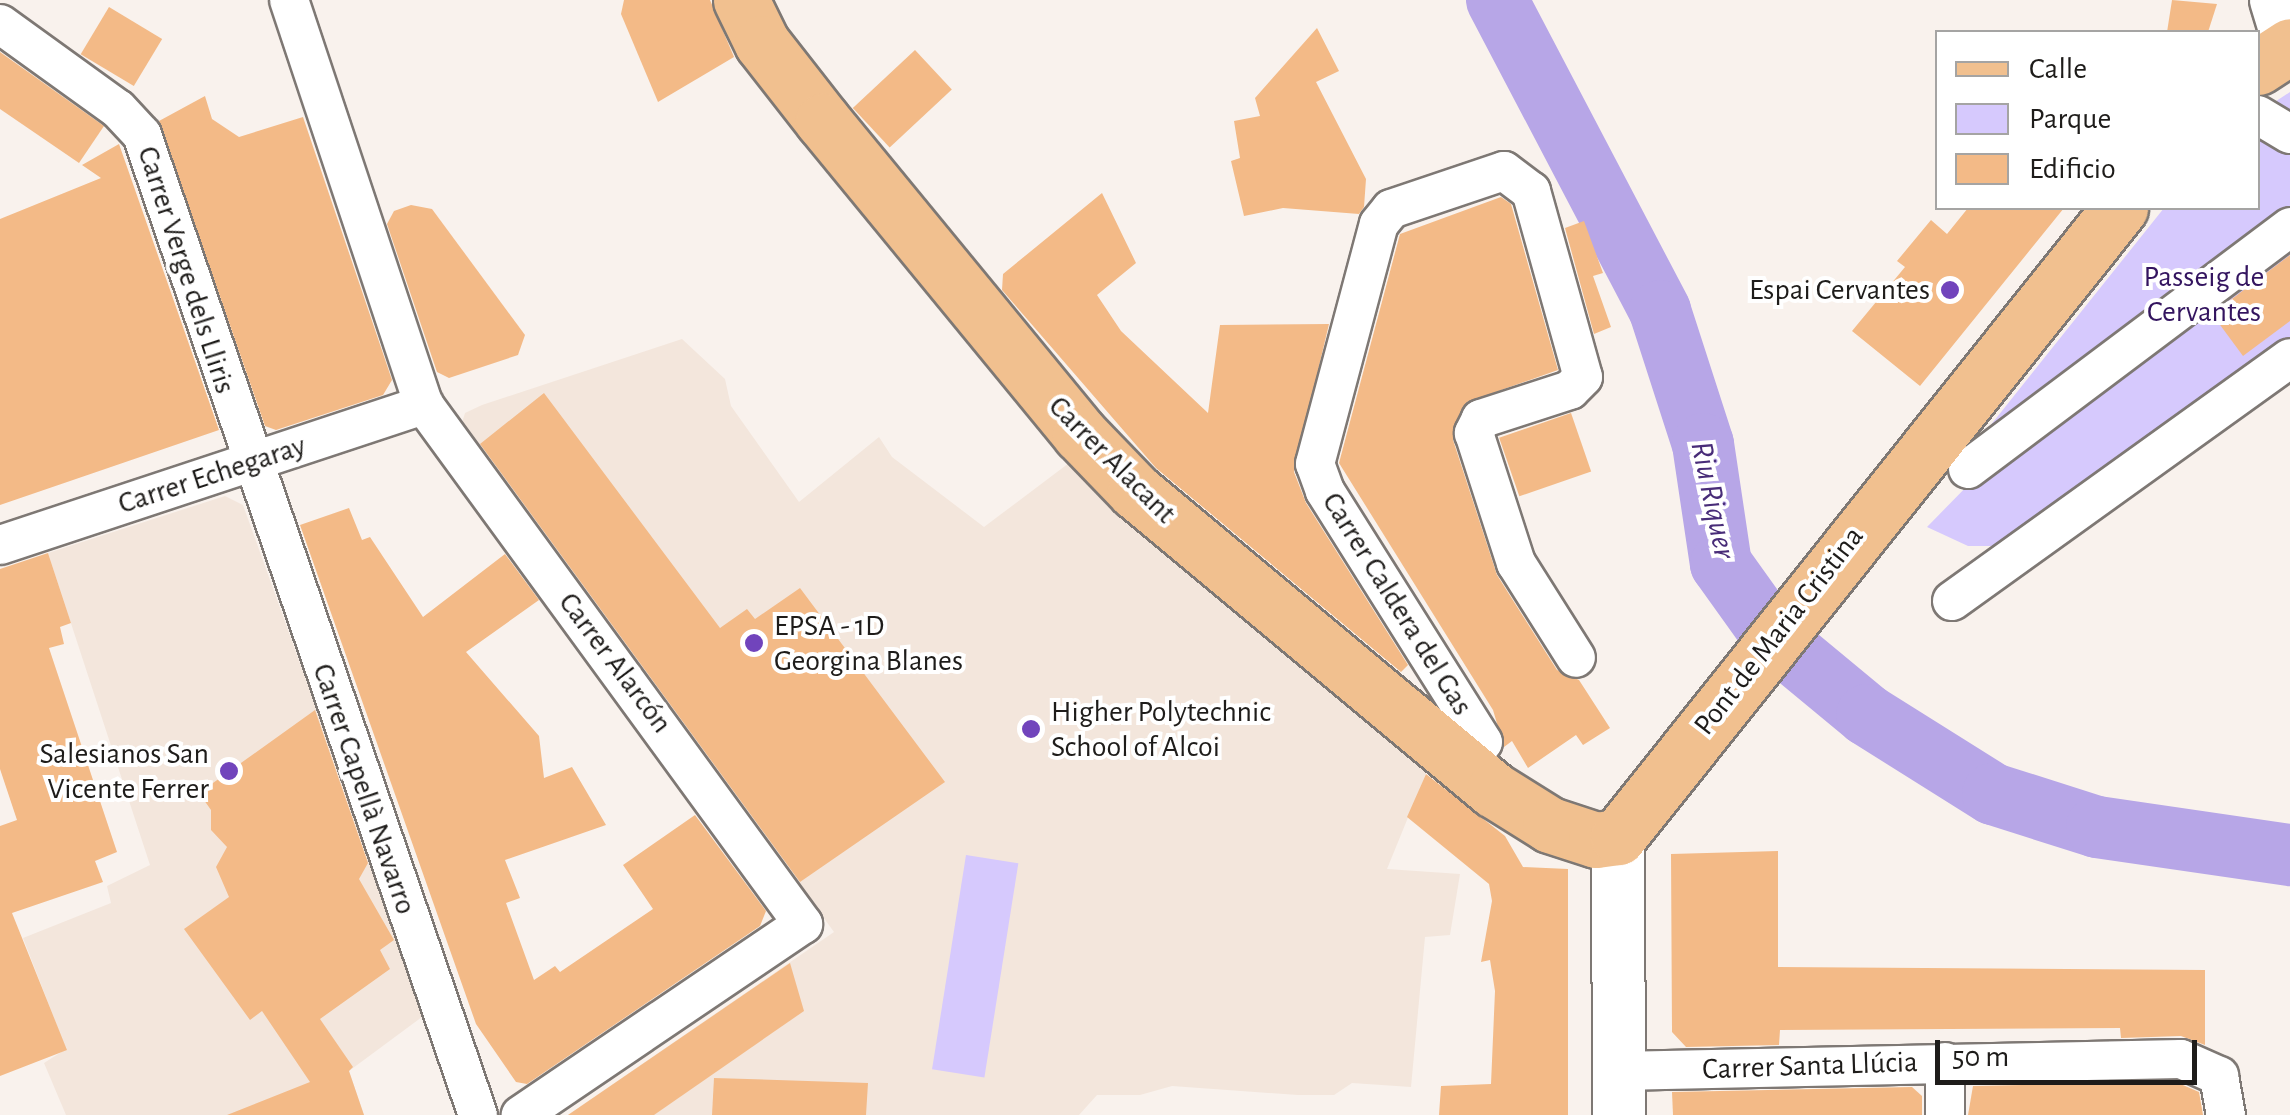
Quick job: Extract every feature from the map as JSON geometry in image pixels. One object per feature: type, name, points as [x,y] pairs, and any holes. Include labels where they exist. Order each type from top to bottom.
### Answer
[{"type":"main road","name":"Carrer Alacant","points":[[741,0],[778,66],[1080,434],[1158,510],[1464,766],[1594,835]]},
{"type":"main road","points":[[2260,67],[2290,46],[2276,0]]},
{"type":"main road","name":"Pont de Maria Cristina","points":[[1594,835],[1955,448],[2119,210]]},
{"type":"main road","points":[[1594,835],[1617,904],[1618,1093]]},
{"type":"street","name":"Carrer Alarcón","points":[[289,0],[424,405],[803,924],[521,1115]]},
{"type":"street","name":"Carrer Verge dels Lliris","points":[[0,24],[118,109],[142,135],[252,462]]},
{"type":"street","points":[[2260,116],[2290,134]]},
{"type":"street","name":"Carrer Caldera del Gas","points":[[1464,766],[1483,742],[1325,490],[1315,464],[1379,224],[1391,209],[1504,171],[1530,191],[1584,377],[1570,390],[1481,419],[1474,434],[1516,563],[1576,658]]},
{"type":"street","points":[[1955,448],[2290,227]]},
{"type":"street","points":[[1952,601],[2290,358]]},
{"type":"street","name":"Carrer Echegaray","points":[[0,545],[424,405]]},
{"type":"street","name":"Carrer Capellà Navarro","points":[[252,462],[478,1115]]},
{"type":"street","name":"Carrer Santa Llúcia","points":[[1618,1093],[1945,1062],[2181,1060],[2219,1076],[2226,1115]]},
{"type":"street","points":[[1945,1062],[1945,1115]]},
{"type":"shaded area","name":"Higher Polytechnic School of Alcoi","points":[[682,339],[725,379],[731,406],[799,502],[879,437],[892,457],[984,527],[1069,463],[1427,771],[1387,869],[1460,874],[1450,935],[1425,937],[1411,1087],[1352,1083],[1334,1095],[1298,1095],[1172,1086],[1140,1095],[1097,1095],[1079,1115],[568,1115],[834,932],[633,656],[458,436],[465,413],[482,405]]},
{"type":"shaded area","name":"Salesianos San Vicente Ferrer","points":[[225,496],[243,505],[426,1014],[349,1071],[364,1115],[66,1115],[44,1063],[66,1049],[23,938],[111,903],[107,886],[150,865],[48,553]]},
{"type":"green space","name":"Passeig de Cervantes","points":[[2290,92],[2290,341],[1993,546],[1968,546],[1927,527],[1975,478],[1962,461],[2162,210],[2260,210],[2260,112]]},
{"type":"green space","points":[[966,855],[1018,863],[984,1078],[932,1069]]},
{"type":"building","points":[[624,0],[710,0],[734,57],[658,102],[621,14]]},
{"type":"building","points":[[2172,0],[2217,4],[2209,30],[2167,30]]},
{"type":"building","points":[[109,7],[162,39],[134,86],[81,54]]},
{"type":"building","points":[[1317,28],[1339,71],[1316,82],[1366,179],[1364,207],[1359,214],[1283,208],[1244,216],[1231,161],[1240,158],[1234,121],[1260,116],[1255,98]]},
{"type":"building","points":[[915,50],[952,89],[890,147],[853,108]]},
{"type":"building","points":[[0,52],[104,126],[79,163],[0,109]]},
{"type":"building","points":[[205,96],[212,119],[239,137],[303,117],[392,380],[383,395],[276,430],[265,426],[159,121]]},
{"type":"building","points":[[119,144],[219,430],[0,505],[0,219],[101,178],[82,165]]},
{"type":"building","points":[[1102,193],[1136,263],[1097,295],[1121,331],[1208,413],[1220,325],[1329,324],[1294,472],[1306,503],[1408,665],[1401,672],[1156,468],[1002,290],[1003,274]]},
{"type":"building","points":[[1501,197],[1511,204],[1558,370],[1467,402],[1453,440],[1497,575],[1557,670],[1579,680],[1610,728],[1583,745],[1576,735],[1528,768],[1512,741],[1504,747],[1493,710],[1339,463],[1400,234]]},
{"type":"building","points":[[411,205],[432,209],[525,335],[518,355],[449,378],[437,372],[387,224],[394,211]]},
{"type":"building","name":"Espai Cervantes","points":[[1966,210],[2062,210],[1920,386],[1852,331],[1905,267],[1897,261],[1931,220],[1947,234]]},
{"type":"building","points":[[1584,221],[1603,273],[1593,276],[1611,327],[1594,334],[1565,228]]},
{"type":"building","points":[[2290,255],[2290,321],[2243,356],[2212,314]]},
{"type":"building","name":"EPSA - 1D Georgina Blanes","points":[[544,393],[720,628],[747,609],[755,619],[800,588],[945,782],[800,882],[480,444]]},
{"type":"building","points":[[1571,413],[1591,472],[1519,496],[1499,438]]},
{"type":"building","points":[[349,508],[362,540],[370,537],[423,617],[505,554],[539,600],[466,652],[539,736],[544,778],[572,767],[606,825],[505,860],[520,898],[506,903],[534,980],[555,966],[560,972],[653,909],[623,865],[695,815],[766,911],[760,926],[527,1084],[516,1082],[476,1024],[300,525]]},
{"type":"building","points":[[48,553],[71,623],[60,627],[64,644],[49,648],[117,852],[95,861],[103,882],[12,913],[67,1050],[0,1076],[0,826],[17,820],[0,769],[0,569]]},
{"type":"building","points":[[315,710],[368,863],[359,879],[394,940],[380,950],[390,969],[320,1019],[353,1067],[349,1071],[364,1115],[227,1115],[310,1082],[262,1011],[250,1020],[184,929],[229,897],[216,867],[227,847],[211,830],[211,810],[199,793]]},
{"type":"building","points":[[1426,774],[1505,836],[1523,867],[1568,869],[1568,1115],[1439,1115],[1441,1086],[1491,1084],[1495,991],[1490,960],[1481,962],[1492,901],[1489,884],[1407,817]]},
{"type":"building","points":[[1778,851],[1778,967],[2205,970],[2205,1045],[2181,1036],[2121,1038],[2120,1028],[1780,1030],[1779,1045],[1686,1047],[1672,1032],[1671,854]]},
{"type":"building","points":[[790,963],[804,1011],[654,1115],[568,1115]]},
{"type":"building","points":[[714,1078],[868,1083],[866,1115],[712,1115]]},
{"type":"building","points":[[2176,1082],[2199,1092],[2203,1115],[1968,1115],[1973,1086]]},
{"type":"building","points":[[1912,1087],[1922,1096],[1922,1115],[1673,1115],[1672,1092]]},
{"type":"waterway","name":"Riu Riquer","points":[[1497,0],[1660,311],[1703,444],[1721,564],[1774,638],[1867,715],[1993,794],[2097,827],[2290,855]]},
{"type":"place","name":"Espai Cervantes","points":[[1950,290]]},
{"type":"place","name":"EPSA - 1D Georgina Blanes","points":[[754,643]]},
{"type":"place","name":"Higher Polytechnic School of Alcoi","points":[[1031,729]]},
{"type":"place","name":"Salesianos San Vicente Ferrer","points":[[229,771]]}]
